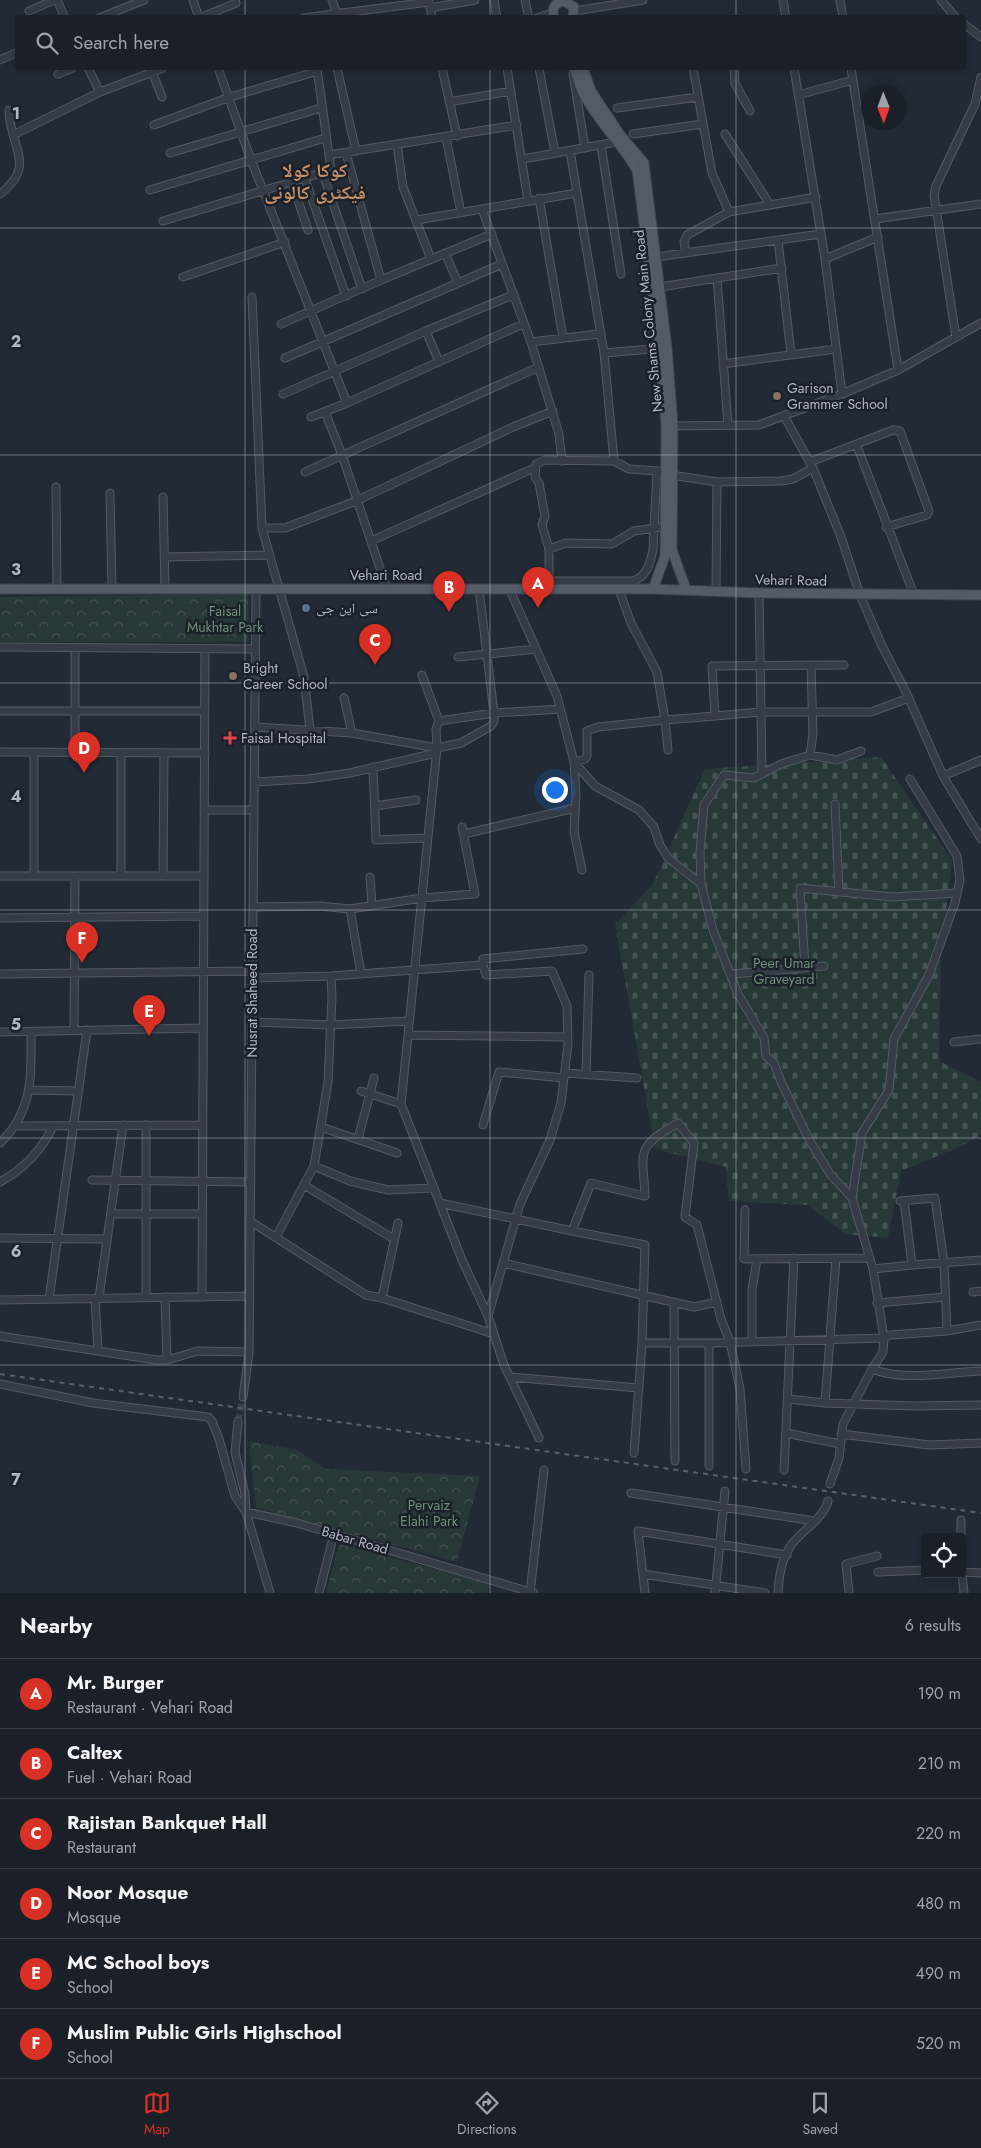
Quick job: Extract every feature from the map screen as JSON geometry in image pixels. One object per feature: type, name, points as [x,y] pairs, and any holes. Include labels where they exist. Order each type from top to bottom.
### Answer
[{"type":"main road","points":[[557,6],[572,4],[574,14]]},
{"type":"main road","name":"New Shams Colony Main Road","points":[[574,70],[583,93],[616,142],[626,151],[637,170],[664,348]]},
{"type":"main road","name":"New Shams Colony Main Road","points":[[584,70],[591,91],[621,136],[644,163],[660,287],[669,426],[666,472],[669,526],[672,550],[686,589]]},
{"type":"main road","name":"New Shams Colony Main Road","points":[[653,589],[665,556],[669,526]]},
{"type":"main road","name":"Vehari Road","points":[[0,589],[388,589],[508,588],[549,585],[619,590],[686,589],[759,593],[981,595]]},
{"type":"street","points":[[28,11],[56,0],[64,15]]},
{"type":"street","points":[[106,15],[144,0]]},
{"type":"street","points":[[192,0],[198,15]]},
{"type":"street","points":[[332,0],[337,14]]},
{"type":"street","points":[[326,15],[355,15],[429,3],[475,0]]},
{"type":"street","points":[[494,0],[496,15]]},
{"type":"street","points":[[525,0],[528,15]]},
{"type":"street","points":[[574,14],[621,2],[643,0]]},
{"type":"street","points":[[783,0],[786,15]]},
{"type":"street","points":[[840,0],[842,15]]},
{"type":"street","points":[[941,0],[954,15]]},
{"type":"street","points":[[206,15],[236,3]]},
{"type":"street","points":[[542,15],[557,6]]},
{"type":"street","points":[[966,25],[981,36]]},
{"type":"street","points":[[0,60],[15,53]]},
{"type":"street","points":[[58,74],[67,70]]},
{"type":"street","points":[[89,70],[100,92]]},
{"type":"street","points":[[15,134],[100,92],[158,70]]},
{"type":"street","points":[[219,70],[230,97],[240,132],[285,242],[321,342],[347,404]]},
{"type":"street","points":[[154,125],[230,97],[314,70]]},
{"type":"street","points":[[163,221],[264,192],[331,170],[325,138],[317,70]]},
{"type":"street","points":[[337,70],[356,151]]},
{"type":"street","points":[[442,70],[456,136]]},
{"type":"street","points":[[507,70],[523,159],[528,201]]},
{"type":"street","points":[[539,70],[555,153]]},
{"type":"street","points":[[573,70],[585,148]]},
{"type":"street","points":[[693,70],[712,173],[729,212]]},
{"type":"street","points":[[734,70],[735,83],[750,111]]},
{"type":"street","points":[[794,70],[825,258],[842,394]]},
{"type":"street","points":[[851,70],[898,370]]},
{"type":"street","points":[[152,72],[162,96]]},
{"type":"street","points":[[956,337],[934,195],[936,186],[978,106],[981,77]]},
{"type":"street","points":[[798,95],[853,80]]},
{"type":"street","points":[[449,102],[511,91]]},
{"type":"street","points":[[617,108],[698,97]]},
{"type":"street","points":[[170,153],[321,108]]},
{"type":"street","points":[[0,194],[18,177],[20,169],[15,134],[9,119],[9,110]]},
{"type":"street","points":[[633,134],[703,124]]},
{"type":"street","points":[[329,155],[517,125]]},
{"type":"street","points":[[725,134],[770,205]]},
{"type":"street","points":[[446,137],[461,213]]},
{"type":"street","points":[[150,190],[325,138]]},
{"type":"street","points":[[523,159],[616,142]]},
{"type":"street","points":[[397,144],[403,187],[431,259]]},
{"type":"street","points":[[601,145],[620,274]]},
{"type":"street","points":[[570,150],[599,334],[604,353],[614,461]]},
{"type":"street","points":[[346,153],[381,280]]},
{"type":"street","points":[[323,174],[362,289]]},
{"type":"street","points":[[305,179],[346,296]]},
{"type":"street","points":[[292,183],[308,230]]},
{"type":"street","points":[[417,220],[539,198],[577,194]]},
{"type":"street","points":[[686,253],[684,242],[687,235],[729,212],[816,197]]},
{"type":"street","points":[[539,198],[563,338]]},
{"type":"street","points":[[874,219],[981,204]]},
{"type":"street","points":[[482,209],[531,342],[559,434],[562,461]]},
{"type":"street","points":[[281,324],[492,234]]},
{"type":"street","points":[[656,258],[821,234]]},
{"type":"street","points":[[825,258],[878,237]]},
{"type":"street","points":[[778,240],[791,354]]},
{"type":"street","points":[[183,277],[285,242]]},
{"type":"street","points":[[445,253],[458,283]]},
{"type":"street","points":[[285,358],[502,264]]},
{"type":"street","points":[[660,287],[782,268]]},
{"type":"street","points":[[717,278],[728,426]]},
{"type":"street","points":[[283,394],[513,295]]},
{"type":"street","points":[[252,297],[262,528],[277,588],[304,677],[310,730]]},
{"type":"street","points":[[669,426],[759,425],[842,394],[898,370],[981,323]]},
{"type":"street","points":[[311,417],[347,404],[523,324]]},
{"type":"street","points":[[426,331],[439,362]]},
{"type":"street","points":[[531,342],[599,334]]},
{"type":"street","points":[[604,353],[664,348]]},
{"type":"street","points":[[723,364],[836,349]]},
{"type":"street","points":[[305,472],[538,366]]},
{"type":"street","points":[[262,528],[285,528],[356,501],[513,427],[552,411]]},
{"type":"street","points":[[325,412],[342,455],[356,501],[388,589]]},
{"type":"street","points":[[784,416],[811,465],[841,537],[860,595],[882,646],[909,698],[942,776],[981,839]]},
{"type":"street","points":[[371,542],[534,468],[536,464],[545,460],[614,461],[629,469],[666,472],[718,482],[781,481],[793,479],[811,465],[893,430],[900,431],[929,507],[929,512],[886,527]]},
{"type":"street","points":[[857,446],[886,527],[914,595]]},
{"type":"street","points":[[534,468],[545,516],[542,525],[549,549],[549,585],[618,582],[639,579],[651,561],[653,528],[666,472]]},
{"type":"street","points":[[716,591],[718,482]]},
{"type":"street","points":[[56,487],[57,589]]},
{"type":"street","points":[[110,494],[112,589]]},
{"type":"street","points":[[163,498],[165,588]]},
{"type":"street","points":[[549,549],[566,544],[612,544],[634,531],[669,526]]},
{"type":"street","points":[[164,557],[270,555]]},
{"type":"street","points":[[254,782],[308,779],[350,773],[468,740],[491,726],[494,721],[494,713],[479,588]]},
{"type":"street","points":[[508,588],[536,649],[560,709],[574,762],[576,794],[574,832],[582,870]]},
{"type":"street","name":"Nusrat Shaheed Road","points":[[243,1397],[249,1352],[250,1296],[256,589]]},
{"type":"street","points":[[619,590],[631,623],[657,672],[668,750]]},
{"type":"street","points":[[759,593],[762,774]]},
{"type":"street","points":[[0,647],[256,649]]},
{"type":"street","points":[[75,648],[75,752]]},
{"type":"street","points":[[202,1297],[205,649]]},
{"type":"street","points":[[458,657],[536,649]]},
{"type":"street","points":[[810,755],[812,711],[811,665]]},
{"type":"street","points":[[715,716],[712,666],[844,665]]},
{"type":"street","points":[[422,675],[439,720],[436,729],[436,750],[401,1104],[462,1260],[488,1316],[510,1377],[538,1438]]},
{"type":"street","points":[[344,698],[352,733]]},
{"type":"street","points":[[574,762],[585,760],[587,756],[586,734],[591,728],[760,712],[871,712],[909,698]]},
{"type":"street","points":[[439,720],[494,713],[560,709]]},
{"type":"street","points":[[0,711],[205,710]]},
{"type":"street","points":[[255,727],[352,733],[436,750]]},
{"type":"street","points":[[852,1198],[830,1174],[810,1141],[781,1082],[774,1063],[766,1056],[764,1038],[738,994],[732,974],[713,930],[701,884],[700,852],[704,805],[724,775],[754,778],[782,764],[810,755],[837,760],[861,751]]},
{"type":"street","points":[[0,752],[205,753]]},
{"type":"street","points":[[34,752],[34,876]]},
{"type":"street","points":[[121,753],[121,876]]},
{"type":"street","points":[[163,876],[164,753]]},
{"type":"street","points":[[574,762],[595,786],[639,810],[654,827],[660,845],[668,858],[701,884]]},
{"type":"street","points":[[942,776],[980,763]]},
{"type":"street","points":[[373,767],[376,840],[426,838]]},
{"type":"street","points":[[830,1484],[839,1458],[841,1434],[853,1403],[883,1352],[884,1338],[873,1269],[852,1198],[862,1133],[889,1090],[894,1039],[928,975],[960,880],[957,856],[910,779]]},
{"type":"street","points":[[374,806],[416,800]]},
{"type":"street","points":[[835,804],[839,892]]},
{"type":"street","points":[[253,907],[319,906],[350,909],[422,898],[475,894],[463,831],[574,808]]},
{"type":"street","points":[[204,810],[254,810]]},
{"type":"street","points":[[0,876],[204,876]]},
{"type":"street","points":[[74,1031],[75,876]]},
{"type":"street","points":[[370,877],[372,906]]},
{"type":"street","points":[[805,967],[800,888],[894,898],[957,893]]},
{"type":"street","points":[[350,909],[361,974]]},
{"type":"street","points":[[0,918],[204,916]]},
{"type":"street","points":[[488,1316],[515,1220],[530,1180],[550,1140],[561,1103],[568,1037],[566,1006],[552,971],[486,976],[483,959],[583,949]]},
{"type":"street","points":[[0,974],[204,972],[330,976],[483,965]]},
{"type":"street","points":[[732,974],[824,966]]},
{"type":"street","points":[[586,1074],[588,975]]},
{"type":"street","points":[[276,1237],[314,1166],[328,1082],[330,976]]},
{"type":"street","points":[[252,1022],[330,1025],[409,1021]]},
{"type":"street","points":[[0,1032],[203,1028]]},
{"type":"street","points":[[50,1299],[87,1030]]},
{"type":"street","points":[[1,1139],[15,1126],[30,1090],[31,1032]]},
{"type":"street","points":[[408,1035],[568,1037]]},
{"type":"street","points":[[954,1042],[981,1039]]},
{"type":"street","points":[[483,1125],[499,1072],[564,1075],[586,1074],[637,1078]]},
{"type":"street","points":[[358,1139],[374,1078]]},
{"type":"street","points":[[30,1090],[78,1091]]},
{"type":"street","points":[[361,1091],[401,1104]]},
{"type":"street","points":[[15,1126],[203,1124]]},
{"type":"street","points":[[572,1231],[591,1182],[645,1196],[642,1154],[653,1137],[678,1124],[694,1143],[685,1217],[697,1225],[717,1302],[730,1342],[740,1389],[746,1469]]},
{"type":"street","points":[[98,1351],[97,1298],[123,1125]]},
{"type":"street","points":[[146,1125],[146,1298]]},
{"type":"street","points":[[0,1182],[14,1174],[32,1158],[48,1137],[53,1126]]},
{"type":"street","points":[[320,1127],[397,1153]]},
{"type":"street","points":[[314,1166],[350,1181],[388,1190],[434,1188]]},
{"type":"street","points":[[92,1180],[251,1182]]},
{"type":"street","points":[[304,1185],[394,1239]]},
{"type":"street","points":[[912,1265],[901,1201],[935,1198],[944,1263],[947,1331]]},
{"type":"street","points":[[440,1203],[515,1220],[645,1245],[642,1343],[634,1454]]},
{"type":"street","points":[[745,1210],[744,1259],[870,1258]]},
{"type":"street","points":[[111,1214],[202,1214]]},
{"type":"street","points":[[250,1221],[366,1295],[382,1298],[494,1334]]},
{"type":"street","points":[[382,1298],[398,1223]]},
{"type":"street","points":[[0,1238],[107,1239]]},
{"type":"street","points":[[784,1470],[794,1258]]},
{"type":"street","points":[[825,1403],[836,1258]]},
{"type":"street","points":[[752,1342],[752,1290],[757,1259]]},
{"type":"street","points":[[873,1269],[981,1260]]},
{"type":"street","points":[[503,1264],[694,1306],[717,1302]]},
{"type":"street","points":[[973,1292],[981,1291]]},
{"type":"street","points":[[0,1300],[250,1296]]},
{"type":"street","points":[[165,1297],[167,1360]]},
{"type":"street","points":[[877,1303],[946,1297]]},
{"type":"street","points":[[674,1302],[675,1461]]},
{"type":"street","points":[[642,1343],[884,1338],[890,1335],[947,1331],[981,1324]]},
{"type":"street","points":[[0,1336],[167,1360],[198,1351],[249,1352]]},
{"type":"street","points":[[709,1343],[709,1466]]},
{"type":"street","points":[[872,1369],[884,1373],[907,1375],[981,1371]]},
{"type":"street","points":[[510,1377],[639,1388]]},
{"type":"street","points":[[0,1384],[93,1403],[208,1417],[212,1421],[219,1439],[235,1496],[246,1512]]},
{"type":"street","points":[[788,1399],[825,1403],[914,1406],[981,1405]]},
{"type":"street","points":[[238,1421],[236,1440],[237,1462],[246,1494],[246,1512],[270,1593]]},
{"type":"street","points":[[786,1433],[840,1444]]},
{"type":"street","points":[[841,1434],[929,1445],[981,1443]]},
{"type":"street","points":[[531,1593],[544,1470]]},
{"type":"street","points":[[715,1593],[725,1491]]},
{"type":"street","points":[[631,1493],[814,1521]]},
{"type":"street","points":[[778,1593],[779,1573],[790,1547],[814,1521],[828,1502]]},
{"type":"street","name":"Babar Road","points":[[246,1512],[298,1523],[531,1593]]},
{"type":"street","points":[[961,1520],[961,1533]]},
{"type":"street","points":[[645,1593],[638,1531],[787,1555]]},
{"type":"street","points":[[319,1593],[334,1534]]},
{"type":"street","points":[[849,1593],[846,1564],[877,1556]]},
{"type":"street","points":[[878,1572],[921,1570]]},
{"type":"street","points":[[966,1573],[981,1572]]},
{"type":"street","points":[[643,1574],[765,1593]]},
{"type":"street","points":[[962,1578],[964,1593]]},
{"type":"green space","name":"Faisal Mukhtar Park","points":[[248,594],[249,642],[0,642],[0,597]]},
{"type":"green space","name":"Peer Umar Graveyard","points":[[881,757],[952,860],[941,953],[939,1061],[981,1082],[981,1135],[955,1149],[901,1171],[888,1238],[846,1234],[807,1205],[729,1201],[726,1167],[655,1149],[615,924],[653,884],[705,769]]},
{"type":"green space","name":"Pervaiz Elahi Park","points":[[249,1441],[297,1450],[326,1469],[480,1476],[457,1562],[256,1508]]},
{"type":"green space","name":"Pervaiz Elahi Park","points":[[339,1544],[490,1583],[487,1593],[326,1593]]},
{"type":"tunnel","points":[[238,1421],[243,1397]]},
{"type":"railway","points":[[0,1374],[981,1513]]},
{"type":"place","name":"Garison Grammer School","points":[[777,396]]},
{"type":"place","name":"سی این جی","points":[[306,608]]},
{"type":"place","name":"Mr. Burger","points":[[538,608]]},
{"type":"place","name":"Caltex","points":[[449,612]]},
{"type":"place","name":"Rajistan Bankquet Hall","points":[[375,665]]},
{"type":"place","name":"Bright Career School","points":[[233,676]]},
{"type":"place","name":"Faisal Hospital","points":[[230,738]]},
{"type":"place","name":"Noor Mosque","points":[[84,773]]},
{"type":"place","name":"Muslim Public Girls Highschool","points":[[82,963]]},
{"type":"place","name":"MC School boys","points":[[149,1036]]},
{"type":"district","name":"کوکا کولا فیکٹری کالونی","points":[[315,181]]}]
